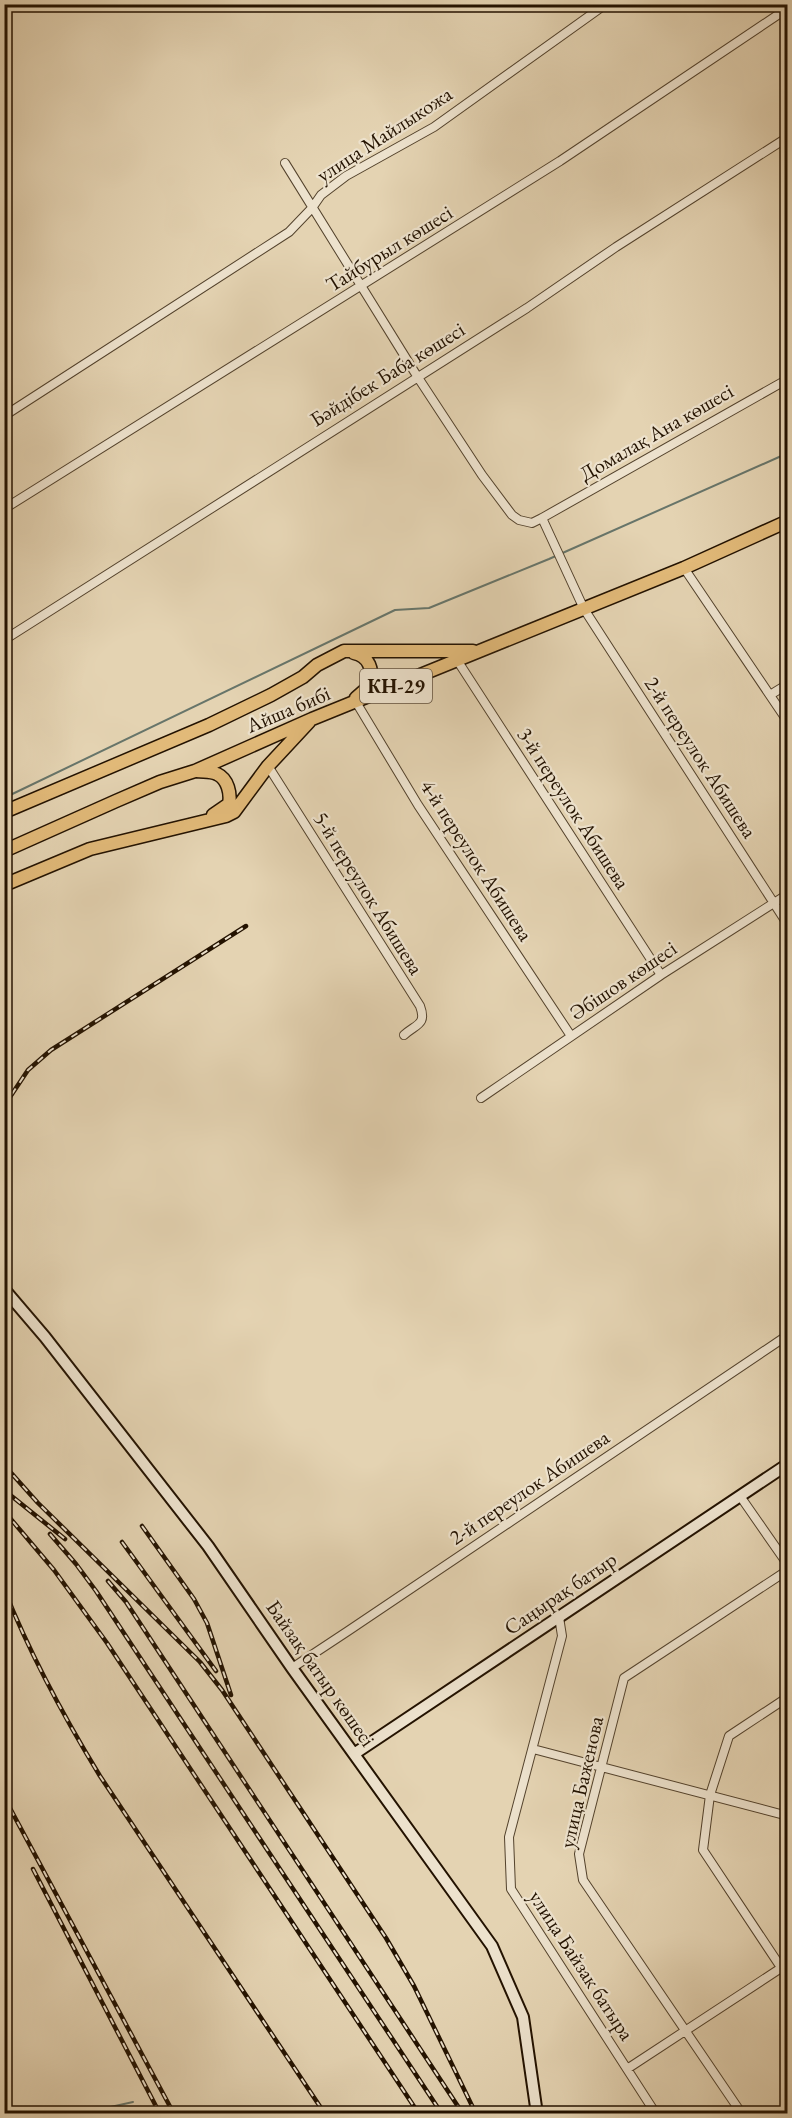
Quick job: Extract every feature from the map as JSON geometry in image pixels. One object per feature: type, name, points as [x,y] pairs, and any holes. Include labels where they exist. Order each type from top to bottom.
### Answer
[{"type":"main road","name":"Айша бибі","points":[[4,851],[160,782],[195,771],[312,719],[684,568],[788,521]]},
{"type":"main road","points":[[4,812],[209,725],[303,677],[317,665],[344,651],[479,651]]},
{"type":"main road","points":[[344,651],[361,654],[366,659],[372,674],[372,684],[352,703]]},
{"type":"main road","points":[[4,885],[90,849],[226,816],[234,812],[268,766],[312,719]]},
{"type":"main road","points":[[195,771],[216,773],[223,779],[231,795],[229,804],[221,811],[200,822]]},
{"type":"main road","name":"Байзақ батыр көшесі","points":[[4,1289],[45,1337],[208,1545],[292,1668],[492,1946],[523,2016],[537,2114]]},
{"type":"main road","name":"Саңырақ батыр","points":[[354,1754],[788,1464]]},
{"type":"street","name":"улица Майлыкожа","points":[[4,416],[289,232],[321,195],[346,176],[434,127],[606,4]]},
{"type":"street","name":"Тайбурыл көшесі","points":[[4,509],[560,160],[788,8]]},
{"type":"street","name":"Бәйдібек Баба көшесі","points":[[4,640],[527,308],[616,247],[788,137]]},
{"type":"street","points":[[285,163],[417,376],[482,475],[519,520],[532,523],[542,518]]},
{"type":"street","name":"Домалақ Ана көшесі","points":[[542,518],[788,379]]},
{"type":"street","name":"2-й переулок Абишева","points":[[542,518],[584,609],[788,925]]},
{"type":"street","points":[[684,568],[788,722]]},
{"type":"street","name":"3-й переулок Абишева","points":[[457,660],[661,975]]},
{"type":"street","points":[[770,695],[788,684]]},
{"type":"street","name":"4-й переулок Абишева","points":[[352,703],[571,1036]]},
{"type":"street","name":"5-й переулок Абишева","points":[[268,766],[420,1006],[424,1015],[422,1022],[404,1035]]},
{"type":"street","name":"Әбішов көшесі","points":[[481,1098],[661,975],[788,894]]},
{"type":"street","name":"2-й переулок Абишева","points":[[292,1668],[788,1335]]},
{"type":"street","points":[[740,1496],[788,1567]]},
{"type":"street","name":"улица Баженова","points":[[742,2114],[583,1880],[579,1854],[624,1678],[788,1567]]},
{"type":"street","name":"улица Байзак батыра","points":[[559,1617],[562,1636],[509,1837],[512,1889],[656,2114]]},
{"type":"street","points":[[788,1698],[729,1736],[710,1795],[703,1850],[788,1978]]},
{"type":"street","points":[[533,1749],[788,1816]]},
{"type":"street","points":[[627,2069],[781,1968]]},
{"type":"waterway","points":[[4,798],[395,610],[429,608],[549,559],[788,453]]},
{"type":"waterway","points":[[79,2114],[133,2102]]},
{"type":"railway","points":[[4,1106],[28,1070],[51,1050],[246,926]]},
{"type":"railway","points":[[4,1465],[38,1503],[200,1662],[222,1690],[386,1938],[414,1986],[476,2114]]},
{"type":"railway","points":[[4,1490],[65,1539]]},
{"type":"railway","points":[[4,1511],[54,1570],[107,1643],[419,2114]]},
{"type":"railway","points":[[142,1526],[194,1599],[207,1623],[231,1695]]},
{"type":"railway","points":[[50,1534],[96,1591],[442,2114]]},
{"type":"railway","points":[[122,1542],[216,1671]]},
{"type":"railway","points":[[108,1581],[126,1602],[463,2114]]},
{"type":"railway","points":[[4,1589],[48,1685],[100,1776],[325,2114]]},
{"type":"railway","points":[[4,1797],[174,2114]]},
{"type":"railway","points":[[33,1869],[160,2114]]}]
